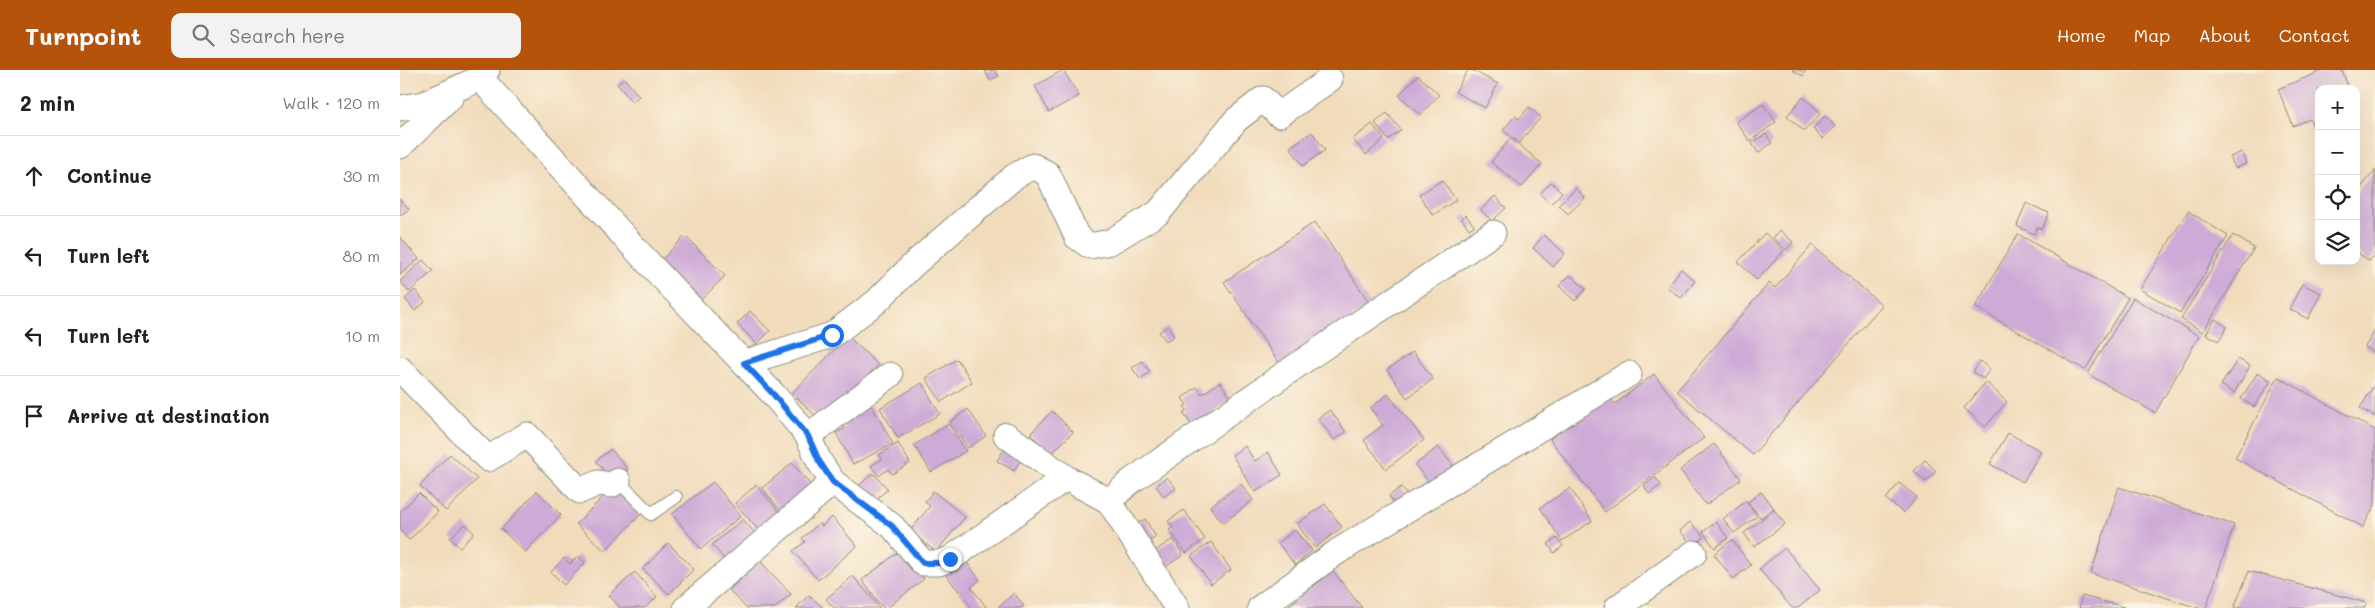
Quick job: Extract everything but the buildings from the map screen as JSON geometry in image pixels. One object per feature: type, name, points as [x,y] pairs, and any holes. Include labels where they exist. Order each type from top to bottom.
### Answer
[{"type":"street","points":[[400,108],[424,104],[483,74],[641,255],[774,395],[808,436],[819,461],[833,482],[892,526],[923,563],[939,563],[950,559],[1066,478]]},
{"type":"street","points":[[744,363],[832,335],[876,302],[914,264],[1015,176],[1033,166],[1048,174],[1077,237],[1090,246],[1110,242],[1158,213],[1236,120],[1263,99],[1279,115],[1330,79]]},
{"type":"street","points":[[400,146],[450,100],[452,91]]},
{"type":"street","points":[[1110,501],[1130,482],[1300,362],[1493,233]]},
{"type":"street","points":[[400,369],[488,459],[527,434],[580,491],[598,483],[611,484],[618,481]]},
{"type":"street","points":[[1260,608],[1337,552],[1629,374]]},
{"type":"street","points":[[808,436],[890,375]]},
{"type":"street","points":[[1006,435],[1066,478],[1110,501],[1177,608]]},
{"type":"street","points":[[686,608],[833,482]]},
{"type":"street","points":[[1617,608],[1694,553]]},
{"type":"lane","points":[[618,481],[650,514],[676,497]]},
{"type":"route","points":[[832,335],[744,363],[808,436],[819,461],[833,482],[892,526],[923,563],[939,563],[950,559]]}]
